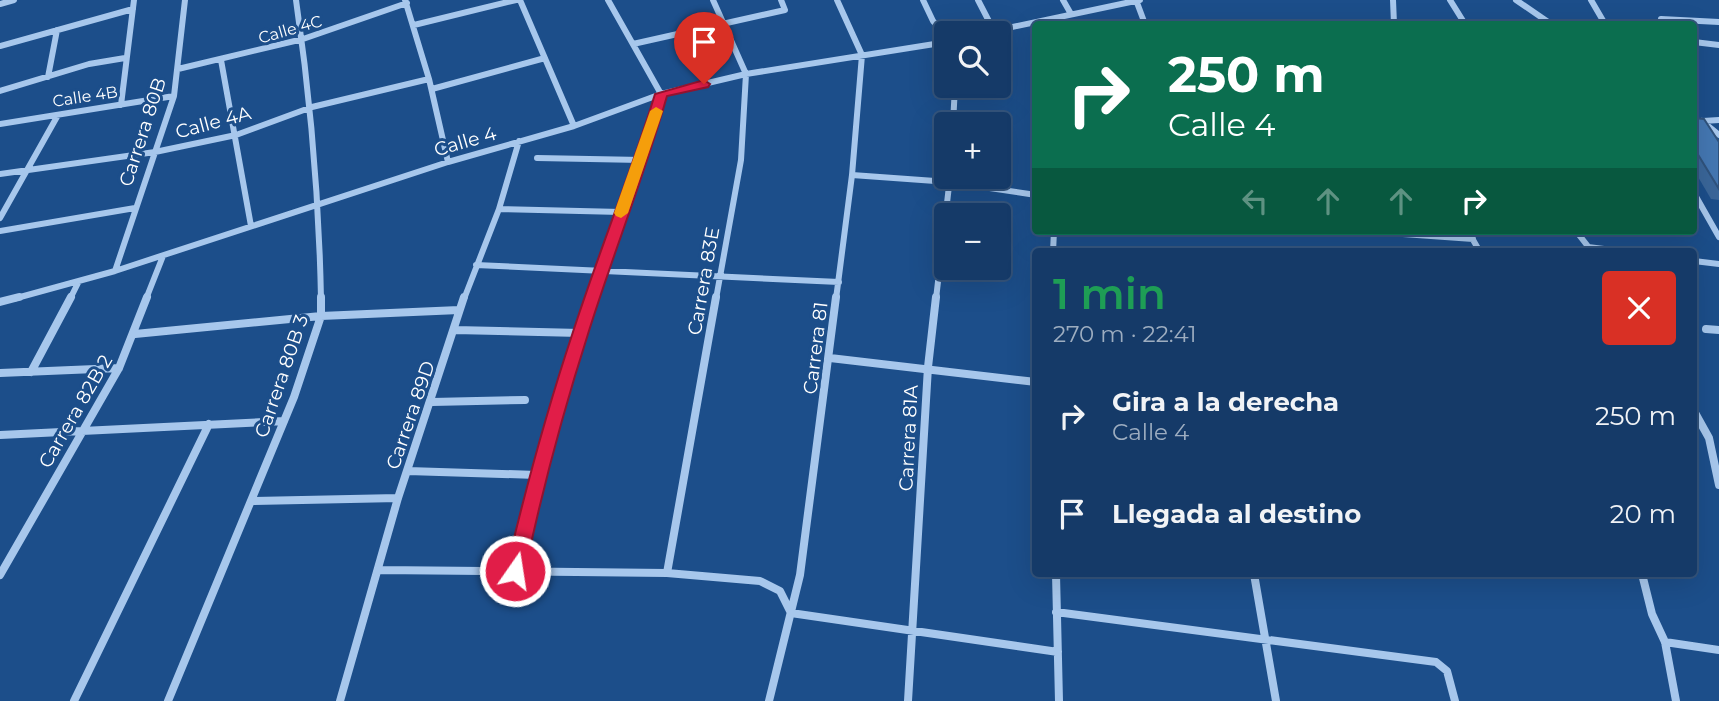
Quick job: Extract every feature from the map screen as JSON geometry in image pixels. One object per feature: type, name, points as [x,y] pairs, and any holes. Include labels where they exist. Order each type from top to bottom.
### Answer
[{"type":"street","points":[[0,4],[14,0]]},
{"type":"street","points":[[121,105],[134,0]]},
{"type":"street","name":"Carrera 80B","points":[[115,271],[174,96],[185,0]]},
{"type":"street","name":"Carrera 80B 3","points":[[168,701],[284,421],[321,316],[319,205],[312,107],[296,0]]},
{"type":"street","points":[[414,25],[518,0],[573,126]]},
{"type":"street","points":[[515,571],[537,475],[580,333],[621,212],[642,160],[661,94],[608,0]]},
{"type":"street","name":"Carrera 83E","points":[[667,573],[741,160],[746,74],[713,0]]},
{"type":"street","points":[[633,44],[785,10],[781,0]]},
{"type":"street","name":"Carrera 81","points":[[769,701],[791,613],[830,358],[852,175],[862,55],[837,0]]},
{"type":"street","points":[[923,0],[934,22]]},
{"type":"street","points":[[978,0],[989,21]]},
{"type":"street","points":[[1063,0],[1071,15]]},
{"type":"street","points":[[1054,21],[1137,0],[1144,21]]},
{"type":"street","points":[[1393,0],[1394,21]]},
{"type":"street","points":[[1450,0],[1463,21]]},
{"type":"street","points":[[1516,0],[1547,21]]},
{"type":"street","points":[[1591,0],[1603,21]]},
{"type":"street","points":[[406,2],[432,89],[448,162]]},
{"type":"street","name":"Calle 4C","points":[[178,69],[303,39],[406,2]]},
{"type":"street","points":[[0,46],[133,9]]},
{"type":"street","points":[[1661,19],[1719,22]]},
{"type":"street","points":[[1011,28],[1032,25]]},
{"type":"street","points":[[48,77],[57,30]]},
{"type":"street","points":[[1697,42],[1719,45]]},
{"type":"street","name":"Calle 4","points":[[0,302],[78,283],[448,162],[573,126],[661,94],[746,74],[934,44]]},
{"type":"street","points":[[0,91],[125,58]]},
{"type":"street","points":[[432,89],[545,58]]},
{"type":"street","points":[[222,60],[251,226]]},
{"type":"street","name":"Calle 4A","points":[[0,174],[155,152],[236,135],[312,107],[429,79]]},
{"type":"street","name":"Calle 4B","points":[[0,124],[174,96]]},
{"type":"street","points":[[0,218],[58,115]]},
{"type":"street","points":[[1719,120],[1702,121],[1719,135]]},
{"type":"street","name":"Carrera 89D","points":[[340,701],[398,498],[432,402],[459,310],[499,209],[519,141]]},
{"type":"street","points":[[537,158],[642,160]]},
{"type":"street","points":[[852,175],[934,178]]},
{"type":"street","name":"Carrera 81A","points":[[908,701],[928,367],[948,189]]},
{"type":"street","points":[[1003,189],[1032,194]]},
{"type":"street","points":[[1697,203],[1719,237]]},
{"type":"street","points":[[0,231],[135,208]]},
{"type":"street","points":[[499,209],[621,212]]},
{"type":"street","points":[[1417,235],[1473,239]]},
{"type":"street","points":[[1470,235],[1478,248]]},
{"type":"street","name":"Carrera 82B 2","points":[[0,575],[119,368],[135,334],[163,256]]},
{"type":"street","points":[[1697,261],[1719,264]]},
{"type":"street","points":[[476,265],[839,282]]},
{"type":"street","points":[[31,372],[78,283]]},
{"type":"street","points":[[135,334],[321,316],[459,310]]},
{"type":"street","points":[[1706,329],[1719,330]]},
{"type":"street","points":[[455,330],[580,333]]},
{"type":"street","points":[[830,358],[928,367],[1032,381]]},
{"type":"street","points":[[0,373],[119,368]]},
{"type":"street","points":[[432,402],[525,400]]},
{"type":"street","points":[[1697,416],[1709,438],[1719,485]]},
{"type":"street","points":[[0,435],[284,421]]},
{"type":"street","points":[[74,701],[209,424]]},
{"type":"street","points":[[408,471],[537,475]]},
{"type":"street","points":[[251,501],[398,498]]},
{"type":"street","points":[[379,570],[667,573],[760,581],[780,591],[791,613],[1059,652]]},
{"type":"street","points":[[1056,577],[1059,701]]},
{"type":"street","points":[[1255,577],[1276,701]]},
{"type":"street","points":[[1643,577],[1652,614],[1665,642],[1676,701]]},
{"type":"street","points":[[1056,612],[1265,637],[1436,662],[1447,671],[1455,701]]},
{"type":"street","points":[[1665,642],[1719,650]]},
{"type":"building","points":[[1697,118],[1704,119],[1719,142],[1719,189],[1697,153]]},
{"type":"slow traffic","points":[[621,213],[642,160],[656,111]]},
{"type":"route","points":[[515,571],[537,475],[580,333],[621,212],[642,160],[661,94],[704,84]]}]
